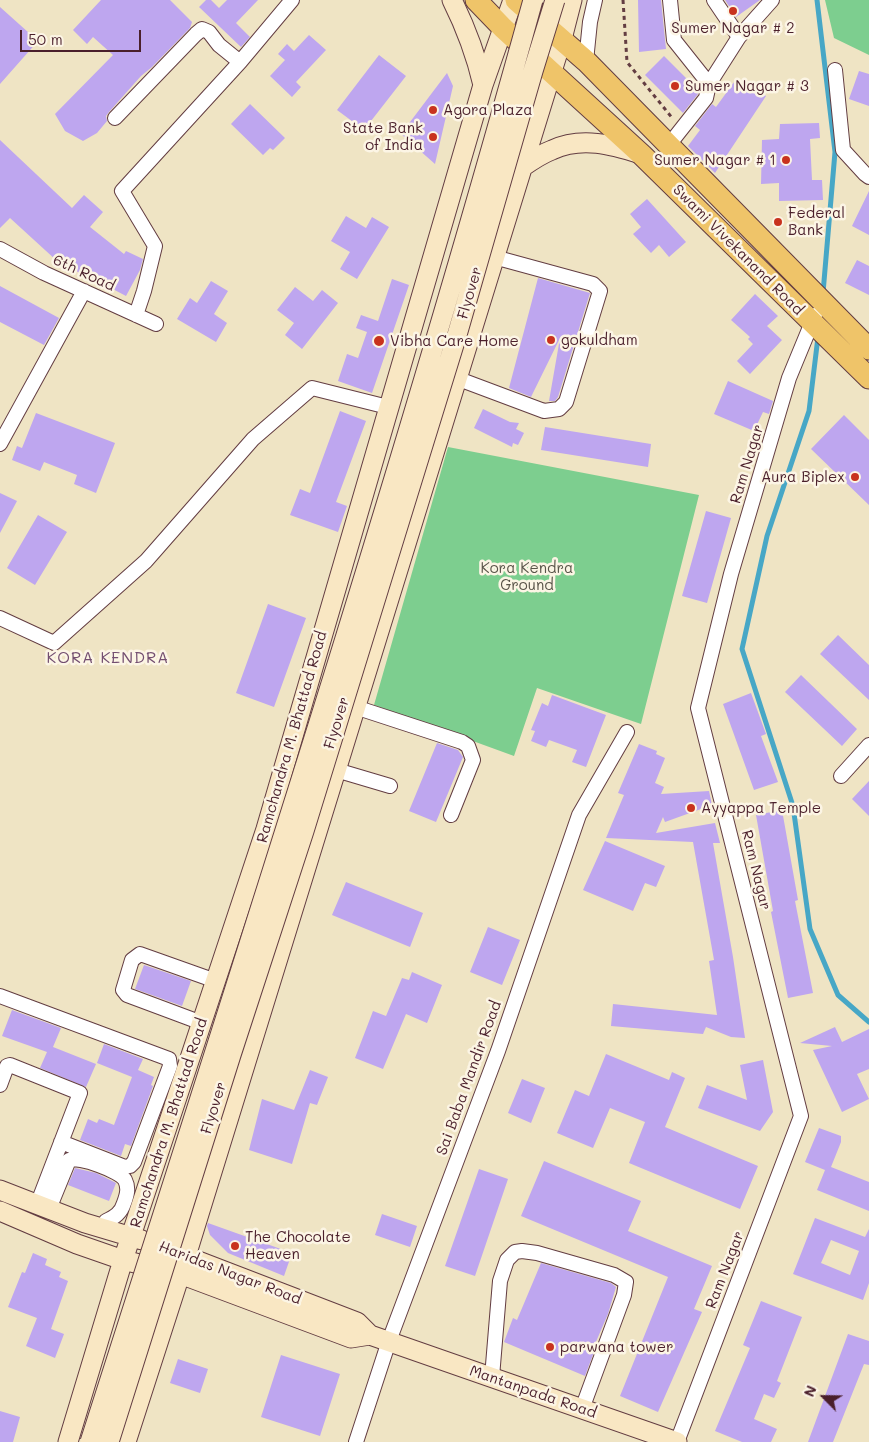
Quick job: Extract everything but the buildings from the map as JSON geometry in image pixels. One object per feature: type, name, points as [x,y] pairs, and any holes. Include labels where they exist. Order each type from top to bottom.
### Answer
[{"type":"main road","points":[[452,0],[466,28],[476,56],[483,85]]},
{"type":"main road","name":"Swami Vivekanand Road","points":[[476,0],[503,28],[642,155],[869,378]]},
{"type":"main road","name":"Ramchandra M. Bhattad Road","points":[[68,1442],[123,1260],[268,820],[483,85],[515,0]]},
{"type":"main road","name":"Swami Vivekanand Road","points":[[515,0],[562,38],[586,61],[824,304],[867,341]]},
{"type":"main road","name":"Flyover","points":[[90,1442],[311,751],[478,199],[533,0]]},
{"type":"main road","name":"Flyover","points":[[109,1442],[304,831],[457,335],[554,0]]},
{"type":"main road","points":[[126,1442],[186,1256],[562,38],[572,0]]},
{"type":"main road","points":[[521,168],[554,149],[591,142],[610,144],[642,155]]},
{"type":"main road","name":"Haridas Nagar Road","points":[[0,1190],[85,1223],[131,1236],[186,1256],[357,1322],[370,1335],[388,1341]]},
{"type":"main road","name":"Haridas Nagar Road","points":[[0,1211],[77,1244],[123,1260],[180,1274],[350,1338],[370,1335]]},
{"type":"main road","name":"Mantanpada Road","points":[[388,1341],[492,1369],[585,1400],[677,1442]]},
{"type":"street","points":[[136,315],[155,246],[122,191],[240,62],[292,0]]},
{"type":"street","points":[[586,61],[590,22],[595,0]]},
{"type":"street","points":[[670,0],[674,40],[709,84]]},
{"type":"street","points":[[714,0],[739,37]]},
{"type":"street","points":[[668,146],[706,98],[709,84],[739,37],[772,0]]},
{"type":"street","points":[[116,118],[202,30],[210,32],[219,45],[240,62]]},
{"type":"street","points":[[835,70],[843,150],[869,177]]},
{"type":"street","name":"6th Road","points":[[0,249],[44,273],[156,324]]},
{"type":"street","points":[[456,378],[544,411],[559,408],[566,402],[600,291],[593,284],[494,257]]},
{"type":"street","points":[[0,444],[84,291]]},
{"type":"street","name":"Ram Nagar","points":[[677,1442],[801,1116],[698,708],[731,574],[789,378],[817,328],[824,304]]},
{"type":"street","points":[[0,618],[54,643],[146,561],[254,439],[312,388],[388,407]]},
{"type":"street","points":[[355,707],[462,742],[468,746],[473,760],[451,815]]},
{"type":"street","name":"Sai Baba Mandir Road","points":[[356,1442],[388,1341],[498,1051],[579,815],[627,732]]},
{"type":"street","points":[[841,776],[869,745]]},
{"type":"street","points":[[336,770],[390,786]]},
{"type":"street","points":[[202,1023],[128,995],[124,990],[132,960],[140,954],[216,981]]},
{"type":"street","points":[[0,996],[169,1059],[170,1066],[134,1162],[130,1166],[125,1167],[61,1142]]},
{"type":"street","points":[[0,1084],[7,1066],[10,1065],[80,1093],[61,1142],[43,1207]]},
{"type":"street","points":[[43,1207],[69,1160],[80,1159],[119,1174],[125,1180],[128,1194],[122,1210],[115,1217],[106,1221]]},
{"type":"street","points":[[492,1369],[500,1281],[507,1260],[515,1252],[522,1251],[590,1267],[614,1275],[626,1282],[624,1295],[585,1400]]},
{"type":"path","points":[[623,0],[627,62],[682,130]]},
{"type":"green space","points":[[825,0],[869,0],[869,55],[834,38]]},
{"type":"green space","name":"Kora Kendra Ground","points":[[448,447],[699,495],[641,724],[537,688],[514,756],[374,705]]},
{"type":"waterway","points":[[817,0],[835,152],[823,293]]},
{"type":"waterway","points":[[818,337],[809,411],[767,536],[742,649],[793,806],[810,929],[838,995],[869,1022]]},
{"type":"place","name":"Sumer Nagar # 2","points":[[733,11]]},
{"type":"place","name":"Sumer Nagar # 3","points":[[675,86]]},
{"type":"place","name":"Agora Plaza","points":[[433,110]]},
{"type":"place","name":"State Bank of India","points":[[433,137]]},
{"type":"place","name":"Sumer Nagar # 1","points":[[786,160]]},
{"type":"place","name":"Federal Bank","points":[[778,222]]},
{"type":"place","name":"gokuldham","points":[[551,340]]},
{"type":"place","name":"Vibha Care Home","points":[[379,341]]},
{"type":"place","name":"Aura Biplex","points":[[855,477]]},
{"type":"place","name":"Ayyappa Temple","points":[[691,808]]},
{"type":"place","name":"The Chocolate Heaven","points":[[235,1246]]},
{"type":"place","name":"parwana tower","points":[[550,1347]]},
{"type":"district","name":"KORA KENDRA","points":[[108,658]]}]
